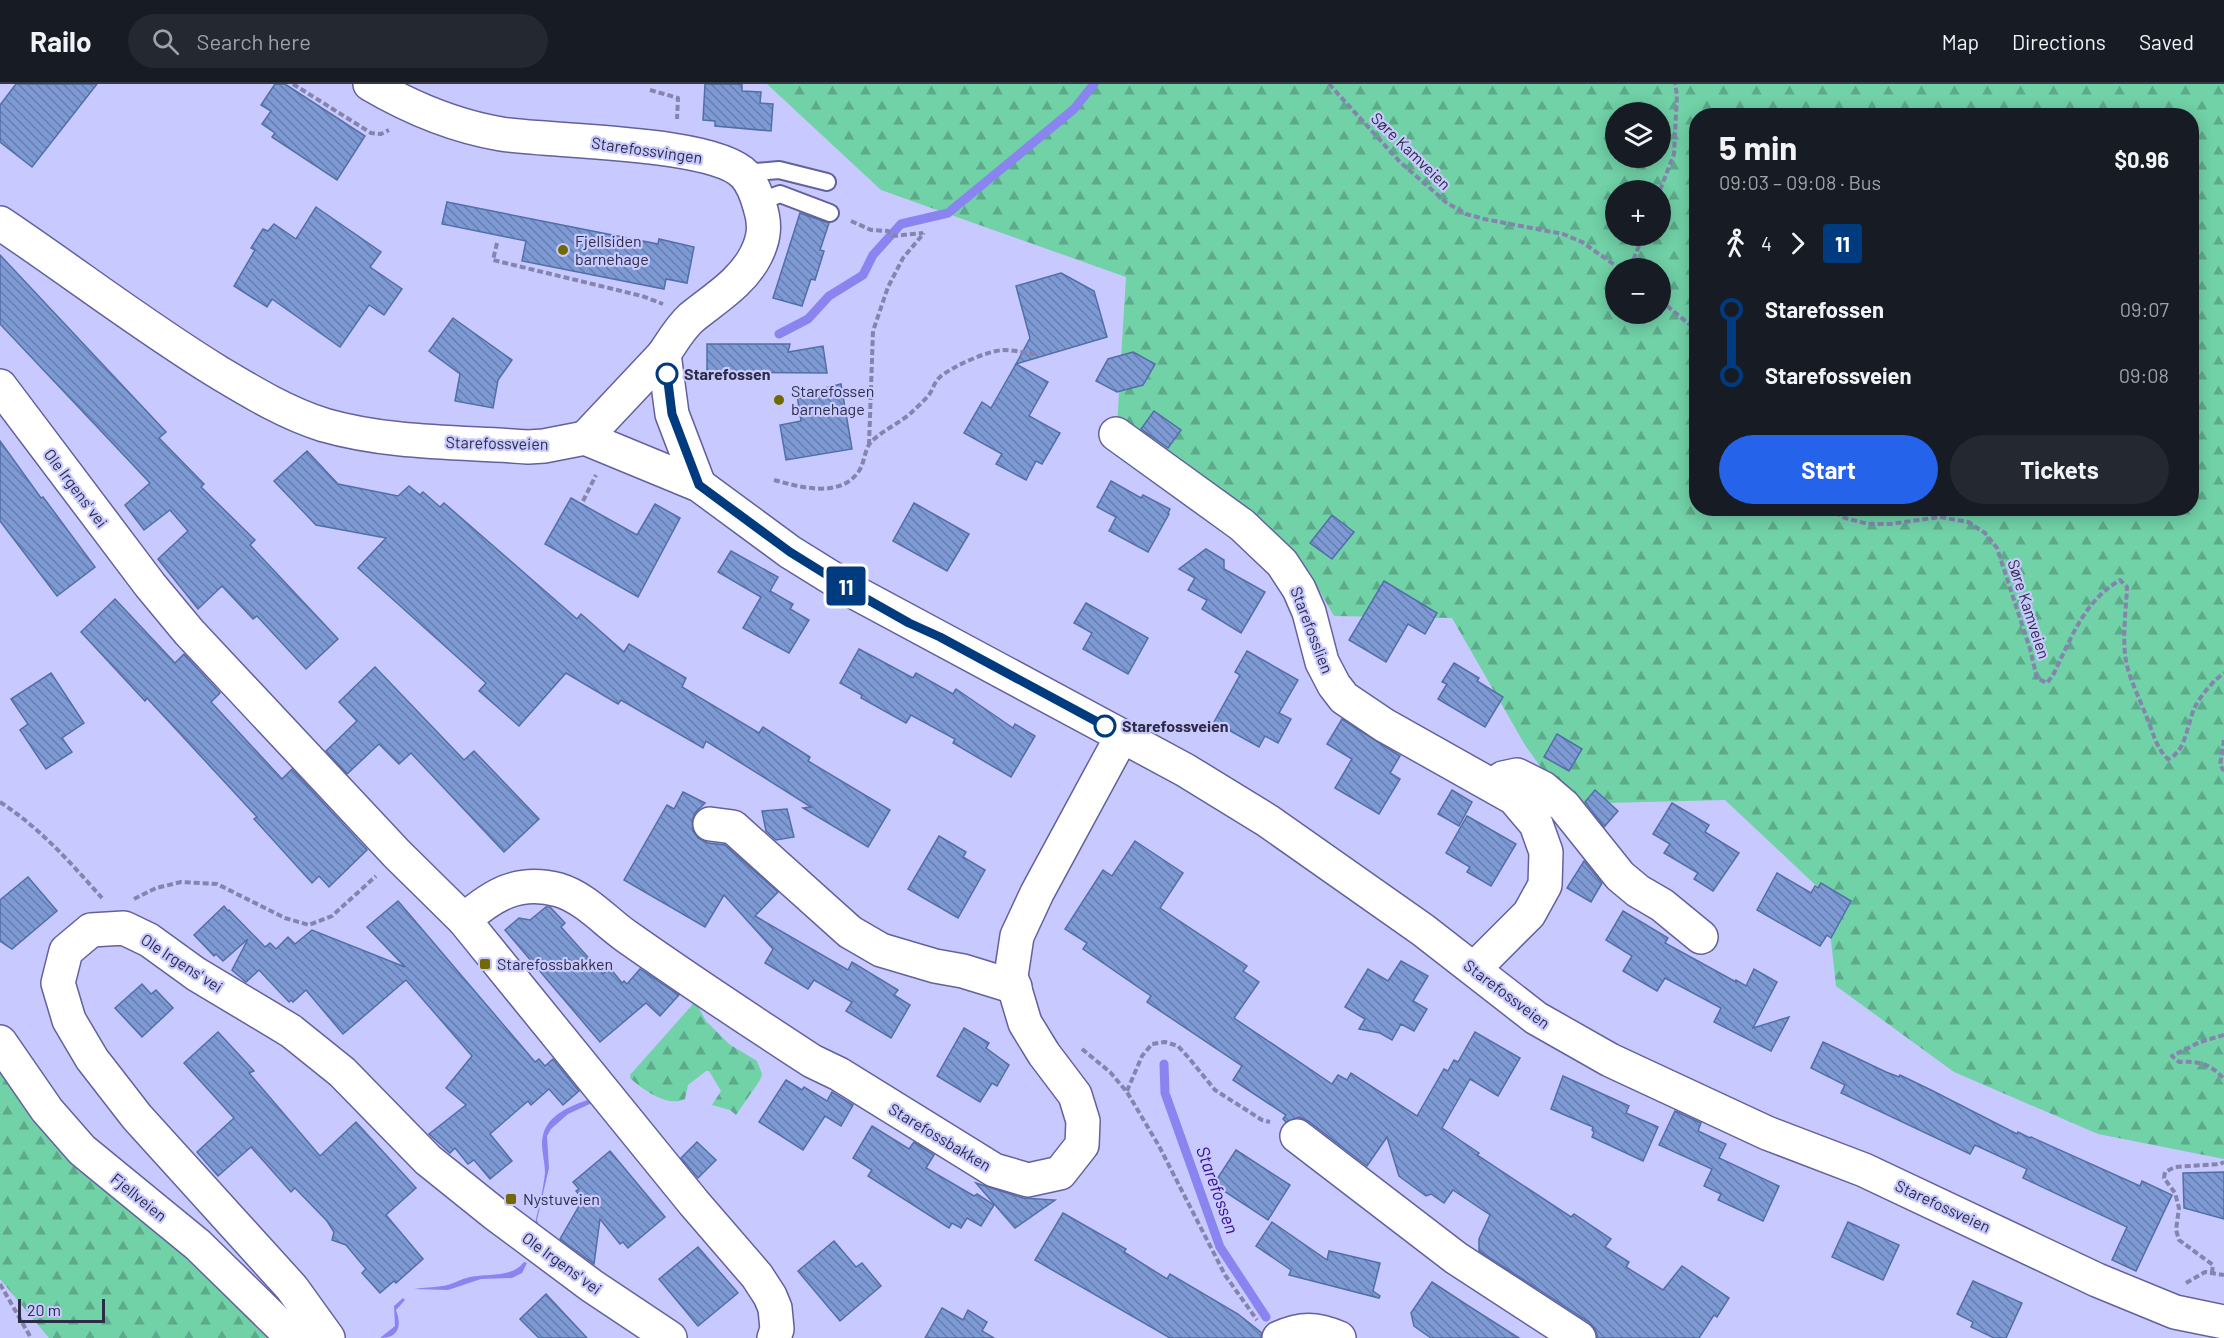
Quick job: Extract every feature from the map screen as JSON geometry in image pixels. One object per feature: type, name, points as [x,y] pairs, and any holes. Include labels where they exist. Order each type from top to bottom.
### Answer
[{"type":"street","name":"Starefossvingen","points":[[370,84],[397,100],[443,119],[471,127],[508,135],[690,153],[722,162],[744,174]]},
{"type":"street","points":[[585,438],[664,354],[678,332],[745,273],[756,254],[764,220],[755,190],[744,174]]},
{"type":"street","name":"Starefossveien","points":[[0,222],[142,324],[205,364],[275,406],[325,425],[382,437],[528,447],[585,438],[699,485],[790,552],[856,593],[1185,770],[1268,821],[1386,903],[1536,1018],[1569,1038],[1711,1108],[1767,1133],[1864,1170],[2097,1280],[2175,1312],[2224,1322]]},
{"type":"street","points":[[664,354],[672,414],[699,485]]},
{"type":"street","name":"Ole Irgens' vei","points":[[0,386],[143,576],[189,632],[397,854],[464,920],[694,1203],[757,1276],[775,1308],[777,1329],[774,1338]]},
{"type":"street","name":"Starefosslien","points":[[1116,434],[1242,525],[1282,563],[1299,589],[1309,612],[1322,662],[1344,698],[1384,725],[1514,798],[1536,824],[1546,852],[1545,885],[1529,914],[1474,969]]},
{"type":"street","name":"Starefossbakken","points":[[464,920],[484,903],[509,889],[529,887],[560,891],[583,903],[624,934],[812,1060],[994,1170],[1028,1180],[1060,1173],[1082,1145],[1083,1121],[1075,1095],[1044,1054],[1025,1023],[1011,976],[1017,936],[1037,893],[1122,736]]},
{"type":"street","points":[[1493,785],[1503,777],[1517,775],[1542,788],[1564,806],[1620,876],[1638,891],[1662,905],[1701,937]]},
{"type":"street","points":[[710,824],[734,827],[850,932],[881,950],[1015,987]]},
{"type":"street","name":"Ole Irgens' vei","points":[[328,1338],[292,1288],[137,1117],[92,1059],[74,1029],[58,983],[66,951],[91,930],[124,928],[149,940],[196,974],[291,1031],[342,1072],[428,1160],[494,1213],[592,1286],[669,1338]]},
{"type":"street","name":"Fjellveien","points":[[0,1042],[47,1110],[82,1150],[198,1245],[293,1338]]},
{"type":"street","points":[[1297,1136],[1456,1258],[1579,1338]]},
{"type":"street","points":[[1269,1330],[1303,1329],[1326,1332],[1339,1338]]},
{"type":"lane","points":[[744,174],[779,170],[827,182]]},
{"type":"lane","points":[[759,202],[780,194],[830,213]]},
{"type":"path","points":[[293,84],[371,133],[381,134],[389,130],[389,126]]},
{"type":"path","name":"Søre Kamveien","points":[[1329,84],[1400,162],[1447,203],[1466,214],[1484,219],[1563,234],[1582,242],[1605,258]]},
{"type":"path","points":[[1664,180],[1674,154],[1677,95],[1675,84]]},
{"type":"path","points":[[650,90],[678,99],[677,119],[669,121]]},
{"type":"path","points":[[774,480],[810,489],[833,487],[855,477],[862,466],[869,445],[873,331],[876,318],[884,304],[888,286],[903,258],[924,233],[893,236],[888,231],[871,230],[830,213]]},
{"type":"path","points":[[497,243],[493,260],[642,296],[695,316]]},
{"type":"path","points":[[1671,309],[1689,324]]},
{"type":"path","points":[[869,445],[918,406],[941,376],[979,356],[1001,350],[1035,354]]},
{"type":"path","name":"Søre Kamveien","points":[[1841,516],[1868,524],[1890,524],[1940,517],[1968,522],[1985,533],[1997,548],[2030,649],[2037,678],[2042,682],[2047,682],[2053,675],[2086,609],[2104,590],[2120,580],[2127,587],[2125,639],[2126,661],[2131,680],[2156,743],[2168,759],[2174,757],[2180,749],[2196,705],[2224,673]]},
{"type":"path","points":[[2224,740],[2220,765],[2224,771]]},
{"type":"path","points":[[0,801],[22,816],[54,845],[104,901]]},
{"type":"path","points":[[126,903],[156,888],[181,882],[217,884],[285,918],[309,925],[332,916],[397,854]]},
{"type":"path","points":[[2224,1035],[2200,1042],[2172,1056],[2179,1062],[2198,1061],[2215,1069],[2224,1079]]},
{"type":"path","points":[[1127,1092],[1142,1056],[1152,1044],[1166,1042],[1178,1046],[1215,1090],[1262,1120]]},
{"type":"path","points":[[1079,1046],[1110,1072],[1127,1092],[1159,1146],[1225,1275],[1269,1330]]},
{"type":"path","points":[[2212,1273],[2213,1265],[2179,1240],[2176,1230],[2179,1208],[2175,1193],[2164,1178],[2166,1172],[2175,1167],[2224,1162]]},
{"type":"path","points":[[0,1284],[31,1338]]},
{"type":"green space","points":[[767,84],[2224,84],[2224,1159],[2098,1134],[1954,1072],[1836,986],[1826,895],[1725,800],[1567,804],[1525,745],[1452,618],[1334,616],[1308,571],[1187,472],[1117,426],[1126,277],[881,190]]},
{"type":"green space","points":[[696,1003],[706,1021],[729,1044],[757,1061],[762,1074],[736,1115],[730,1110],[712,1105],[721,1091],[709,1071],[688,1085],[685,1099],[678,1101],[656,1096],[630,1078],[630,1075]]},
{"type":"green space","points":[[0,1061],[292,1338],[49,1338],[0,1279]]},
{"type":"shaded area","points":[[590,1099],[592,1103],[568,1114],[551,1129],[547,1136],[549,1168],[537,1220],[541,1231],[533,1233],[545,1173],[543,1135],[550,1121],[562,1111]]},
{"type":"shaded area","points":[[524,1262],[527,1263],[522,1273],[512,1278],[481,1279],[448,1290],[414,1289],[446,1285],[470,1277],[506,1273],[513,1271]]},
{"type":"shaded area","points":[[403,1298],[405,1300],[396,1310],[399,1321],[397,1330],[391,1336],[380,1338],[395,1326],[394,1306]]},
{"type":"building","points":[[16,84],[97,84],[32,167],[0,142],[0,105]]},
{"type":"building","points":[[275,84],[285,84],[365,136],[337,180],[272,137],[275,133],[262,124],[271,111],[261,105]]},
{"type":"building","points":[[705,84],[742,84],[742,91],[761,92],[760,103],[773,104],[771,131],[715,126],[715,121],[703,120]]},
{"type":"building","points":[[447,202],[658,244],[659,239],[694,247],[687,283],[666,279],[664,289],[522,261],[526,241],[442,224]]},
{"type":"building","points":[[316,207],[381,252],[370,267],[402,289],[384,315],[369,305],[340,347],[272,299],[267,307],[234,286],[255,250],[251,248],[263,229],[268,231],[274,224],[296,239]]},
{"type":"building","points":[[800,213],[829,223],[820,250],[824,251],[815,280],[811,279],[802,306],[773,298]]},
{"type":"building","points":[[0,255],[166,432],[159,438],[204,484],[201,487],[255,540],[250,545],[338,639],[306,669],[257,616],[253,619],[222,586],[198,609],[158,559],[188,531],[170,510],[144,530],[125,505],[150,483],[0,324]]},
{"type":"building","points":[[1061,273],[1094,291],[1107,337],[1016,364],[1030,338],[1016,286]]},
{"type":"building","points":[[453,318],[512,360],[498,380],[493,408],[455,401],[460,374],[429,351]]},
{"type":"building","points":[[707,344],[790,344],[788,352],[823,346],[827,373],[707,372]]},
{"type":"building","points":[[1133,352],[1155,364],[1143,385],[1117,392],[1096,381],[1108,359]]},
{"type":"building","points":[[1016,364],[1048,382],[1029,416],[1060,433],[1042,464],[1036,461],[1026,480],[996,464],[1002,454],[964,433],[982,402],[991,408]]},
{"type":"building","points":[[841,384],[852,449],[786,460],[780,425],[801,421],[797,395]]},
{"type":"building","points":[[1154,411],[1181,430],[1168,448],[1141,429]]},
{"type":"building","points":[[0,441],[95,567],[57,596],[0,521]]},
{"type":"building","points":[[307,451],[338,484],[398,496],[409,486],[420,495],[423,492],[440,507],[444,503],[577,619],[581,614],[624,652],[629,644],[686,678],[682,687],[759,733],[763,727],[810,757],[808,761],[890,810],[868,847],[803,808],[811,807],[706,741],[703,748],[621,700],[618,704],[566,673],[519,726],[479,691],[486,683],[358,568],[386,538],[316,525],[274,481]]},
{"type":"building","points":[[1111,481],[1141,498],[1143,495],[1170,509],[1148,552],[1109,531],[1116,517],[1097,507]]},
{"type":"building","points":[[571,498],[637,535],[655,504],[680,518],[638,597],[545,544]]},
{"type":"building","points":[[914,503],[969,534],[947,571],[893,541]]},
{"type":"building","points":[[1332,515],[1354,532],[1332,559],[1310,543]]},
{"type":"building","points":[[1206,549],[1224,560],[1224,569],[1265,592],[1241,633],[1202,609],[1207,600],[1188,590],[1195,578],[1179,569]]},
{"type":"building","points":[[731,551],[778,577],[770,591],[793,604],[790,609],[809,620],[789,653],[743,628],[761,597],[718,572]]},
{"type":"building","points":[[1384,581],[1437,613],[1425,634],[1408,624],[1386,662],[1349,640]]},
{"type":"building","points":[[115,599],[175,663],[184,654],[220,693],[211,702],[282,779],[292,769],[367,850],[329,887],[319,876],[312,883],[254,819],[257,817],[147,698],[145,701],[81,632]]},
{"type":"building","points":[[1086,603],[1148,638],[1128,674],[1083,649],[1092,633],[1074,623]]},
{"type":"building","points":[[859,649],[913,678],[916,673],[953,694],[956,689],[1013,728],[1015,724],[1035,736],[1011,777],[953,743],[955,739],[911,715],[906,723],[861,698],[862,695],[840,683]]},
{"type":"building","points":[[1247,651],[1298,680],[1279,713],[1291,719],[1278,743],[1265,736],[1259,747],[1214,722],[1240,675],[1235,672]]},
{"type":"building","points":[[1454,663],[1479,678],[1477,681],[1503,697],[1485,727],[1438,699],[1447,684],[1442,682]]},
{"type":"building","points":[[375,667],[464,760],[474,751],[539,819],[504,852],[411,753],[399,764],[379,744],[347,774],[326,751],[357,721],[339,702]]},
{"type":"building","points":[[51,673],[84,723],[62,738],[72,752],[46,769],[20,730],[28,724],[11,699]]},
{"type":"building","points":[[1342,719],[1400,756],[1390,773],[1400,779],[1379,814],[1335,788],[1352,759],[1327,744]]},
{"type":"building","points":[[1557,734],[1582,749],[1569,771],[1544,757]]},
{"type":"building","points":[[1452,790],[1472,802],[1459,826],[1438,814]]},
{"type":"building","points":[[1595,790],[1618,811],[1604,827],[1585,802]]},
{"type":"building","points":[[683,792],[705,803],[695,813],[692,821],[693,831],[698,838],[708,843],[725,845],[778,892],[755,916],[848,970],[852,962],[898,990],[894,995],[910,1005],[891,1038],[846,1011],[852,1002],[814,980],[808,989],[765,963],[773,949],[724,895],[705,927],[624,880],[667,805],[674,809]]},
{"type":"building","points":[[1672,803],[1709,825],[1705,832],[1739,853],[1713,891],[1694,879],[1698,873],[1664,853],[1670,844],[1653,834]]},
{"type":"building","points":[[787,809],[794,837],[776,840],[766,831],[762,811]]},
{"type":"building","points":[[1467,816],[1516,844],[1491,886],[1467,872],[1470,867],[1446,853]]},
{"type":"building","points":[[939,836],[966,852],[963,857],[985,870],[958,918],[908,889]]},
{"type":"building","points":[[1135,841],[1183,873],[1160,908],[1247,966],[1243,971],[1259,982],[1234,1018],[1332,1084],[1338,1075],[1347,1080],[1351,1073],[1417,1116],[1444,1069],[1448,1071],[1454,1060],[1458,1062],[1475,1032],[1520,1058],[1498,1096],[1470,1079],[1442,1128],[1479,1153],[1477,1155],[1571,1217],[1574,1214],[1611,1239],[1605,1247],[1629,1262],[1626,1267],[1663,1290],[1682,1266],[1729,1298],[1717,1317],[1714,1315],[1699,1338],[1598,1338],[1589,1322],[1479,1251],[1479,1239],[1490,1215],[1453,1190],[1444,1203],[1431,1194],[1426,1196],[1399,1176],[1387,1137],[1367,1166],[1308,1121],[1299,1117],[1286,1122],[1283,1119],[1286,1115],[1233,1080],[1242,1066],[1147,1002],[1151,996],[1083,949],[1087,943],[1065,929],[1103,870],[1112,876]]},
{"type":"building","points":[[1584,861],[1602,883],[1591,902],[1567,888]]},
{"type":"building","points":[[1777,873],[1811,893],[1815,886],[1818,888],[1821,883],[1851,901],[1831,938],[1827,935],[1820,946],[1757,910]]},
{"type":"building","points":[[28,877],[57,911],[12,949],[0,941],[0,900]]},
{"type":"building","points":[[398,901],[535,1062],[539,1059],[545,1066],[553,1059],[579,1091],[563,1105],[549,1089],[531,1105],[528,1101],[490,1134],[512,1161],[490,1179],[474,1160],[468,1164],[455,1148],[450,1153],[429,1134],[466,1105],[446,1088],[472,1056],[406,980],[343,1034],[306,990],[293,1002],[291,1000],[289,1002],[259,970],[246,982],[232,970],[248,939],[223,961],[216,954],[214,956],[194,935],[224,906],[265,947],[270,943],[276,949],[288,937],[295,944],[312,930],[405,967],[367,927]]},
{"type":"building","points":[[546,907],[550,907],[565,923],[561,927],[603,974],[610,968],[622,983],[624,981],[627,984],[640,969],[679,995],[660,1016],[646,1003],[600,1042],[505,930],[519,918],[530,920]]},
{"type":"building","points":[[1623,911],[1668,938],[1665,943],[1736,982],[1736,980],[1746,986],[1754,969],[1777,982],[1753,1028],[1789,1017],[1771,1051],[1714,1022],[1721,1008],[1665,978],[1657,991],[1623,971],[1632,956],[1606,940]]},
{"type":"building","points":[[1401,961],[1428,976],[1413,1001],[1427,1009],[1414,1031],[1401,1024],[1392,1040],[1380,1033],[1359,1029],[1365,1019],[1345,1007],[1368,969],[1388,981]]},
{"type":"building","points":[[142,984],[151,994],[156,990],[173,1008],[142,1037],[115,1008]]},
{"type":"building","points":[[964,1028],[989,1043],[986,1048],[1009,1065],[997,1086],[992,1083],[980,1102],[937,1076]]},
{"type":"building","points":[[218,1032],[254,1071],[249,1073],[320,1156],[356,1122],[416,1188],[386,1215],[423,1259],[396,1283],[394,1281],[380,1293],[362,1273],[366,1269],[346,1245],[332,1240],[334,1232],[327,1221],[295,1188],[291,1192],[251,1147],[218,1176],[197,1152],[234,1118],[184,1063]]},
{"type":"building","points":[[1823,1042],[1886,1072],[1899,1077],[1900,1075],[2017,1134],[2018,1132],[2031,1137],[2140,1186],[2142,1181],[2172,1195],[2136,1271],[2112,1260],[2127,1227],[2023,1178],[2027,1169],[1975,1145],[1970,1154],[1841,1093],[1845,1085],[1811,1068]]},
{"type":"building","points":[[1563,1076],[1629,1106],[1626,1113],[1658,1127],[1643,1161],[1592,1137],[1593,1127],[1551,1109]]},
{"type":"building","points":[[786,1080],[802,1090],[804,1087],[827,1101],[832,1092],[853,1105],[841,1126],[825,1116],[803,1150],[759,1122]]},
{"type":"building","points":[[1675,1111],[1701,1123],[1698,1131],[1726,1144],[1719,1158],[1779,1186],[1763,1221],[1718,1200],[1721,1194],[1704,1186],[1712,1169],[1659,1145]]},
{"type":"building","points":[[872,1126],[909,1149],[914,1142],[934,1155],[926,1168],[994,1205],[981,1226],[967,1218],[961,1228],[952,1223],[949,1228],[868,1176],[872,1170],[853,1158]]},
{"type":"building","points":[[697,1142],[716,1160],[698,1178],[681,1158]]},
{"type":"building","points":[[1236,1150],[1290,1185],[1268,1220],[1221,1189],[1222,1187],[1215,1182]]},
{"type":"building","points":[[610,1151],[665,1217],[628,1248],[623,1242],[620,1244],[600,1219],[594,1264],[560,1239],[583,1199],[576,1191],[579,1189],[573,1182]]},
{"type":"building","points":[[2224,1172],[2224,1219],[2184,1208],[2183,1173]]},
{"type":"building","points":[[976,1183],[1023,1198],[1055,1200],[1015,1228]]},
{"type":"building","points":[[1063,1213],[1126,1249],[1124,1252],[1167,1279],[1170,1274],[1238,1314],[1262,1333],[1261,1338],[1170,1338],[1035,1260]]},
{"type":"building","points":[[1272,1222],[1327,1260],[1329,1251],[1380,1263],[1373,1291],[1380,1296],[1379,1298],[1289,1275],[1291,1270],[1256,1246]]},
{"type":"building","points":[[1848,1222],[1899,1245],[1883,1280],[1832,1257]]},
{"type":"building","points":[[834,1241],[856,1267],[862,1263],[881,1286],[840,1321],[798,1271]]},
{"type":"building","points":[[698,1247],[738,1293],[698,1326],[659,1279]]},
{"type":"building","points":[[1973,1281],[2022,1303],[2006,1338],[1994,1338],[1971,1327],[1973,1322],[1957,1314]]},
{"type":"building","points":[[1432,1282],[1519,1338],[1431,1338],[1414,1326],[1411,1313]]},
{"type":"building","points":[[546,1294],[587,1338],[539,1338],[520,1319]]},
{"type":"building","points":[[942,1308],[963,1320],[968,1310],[987,1322],[982,1331],[994,1338],[925,1338]]},
{"type":"waterway","points":[[779,334],[808,319],[829,296],[863,275],[873,255],[901,224],[948,213],[1074,109],[1094,84]]},
{"type":"waterway","name":"Starefossen","points":[[1164,1064],[1165,1093],[1220,1247],[1266,1317]]},
{"type":"bus line","name":"11","points":[[667,374],[672,414],[699,485],[790,552],[856,593],[1105,726]]},
{"type":"place","name":"Fjellsiden barnehage","points":[[563,250]]},
{"type":"place","name":"Starefossen","points":[[667,374]]},
{"type":"place","name":"Starefossen barnehage","points":[[779,400]]},
{"type":"place","name":"Starefossveien","points":[[1105,726]]},
{"type":"place","name":"Starefossbakken","points":[[485,964]]},
{"type":"place","name":"Nystuveien","points":[[511,1199]]}]
